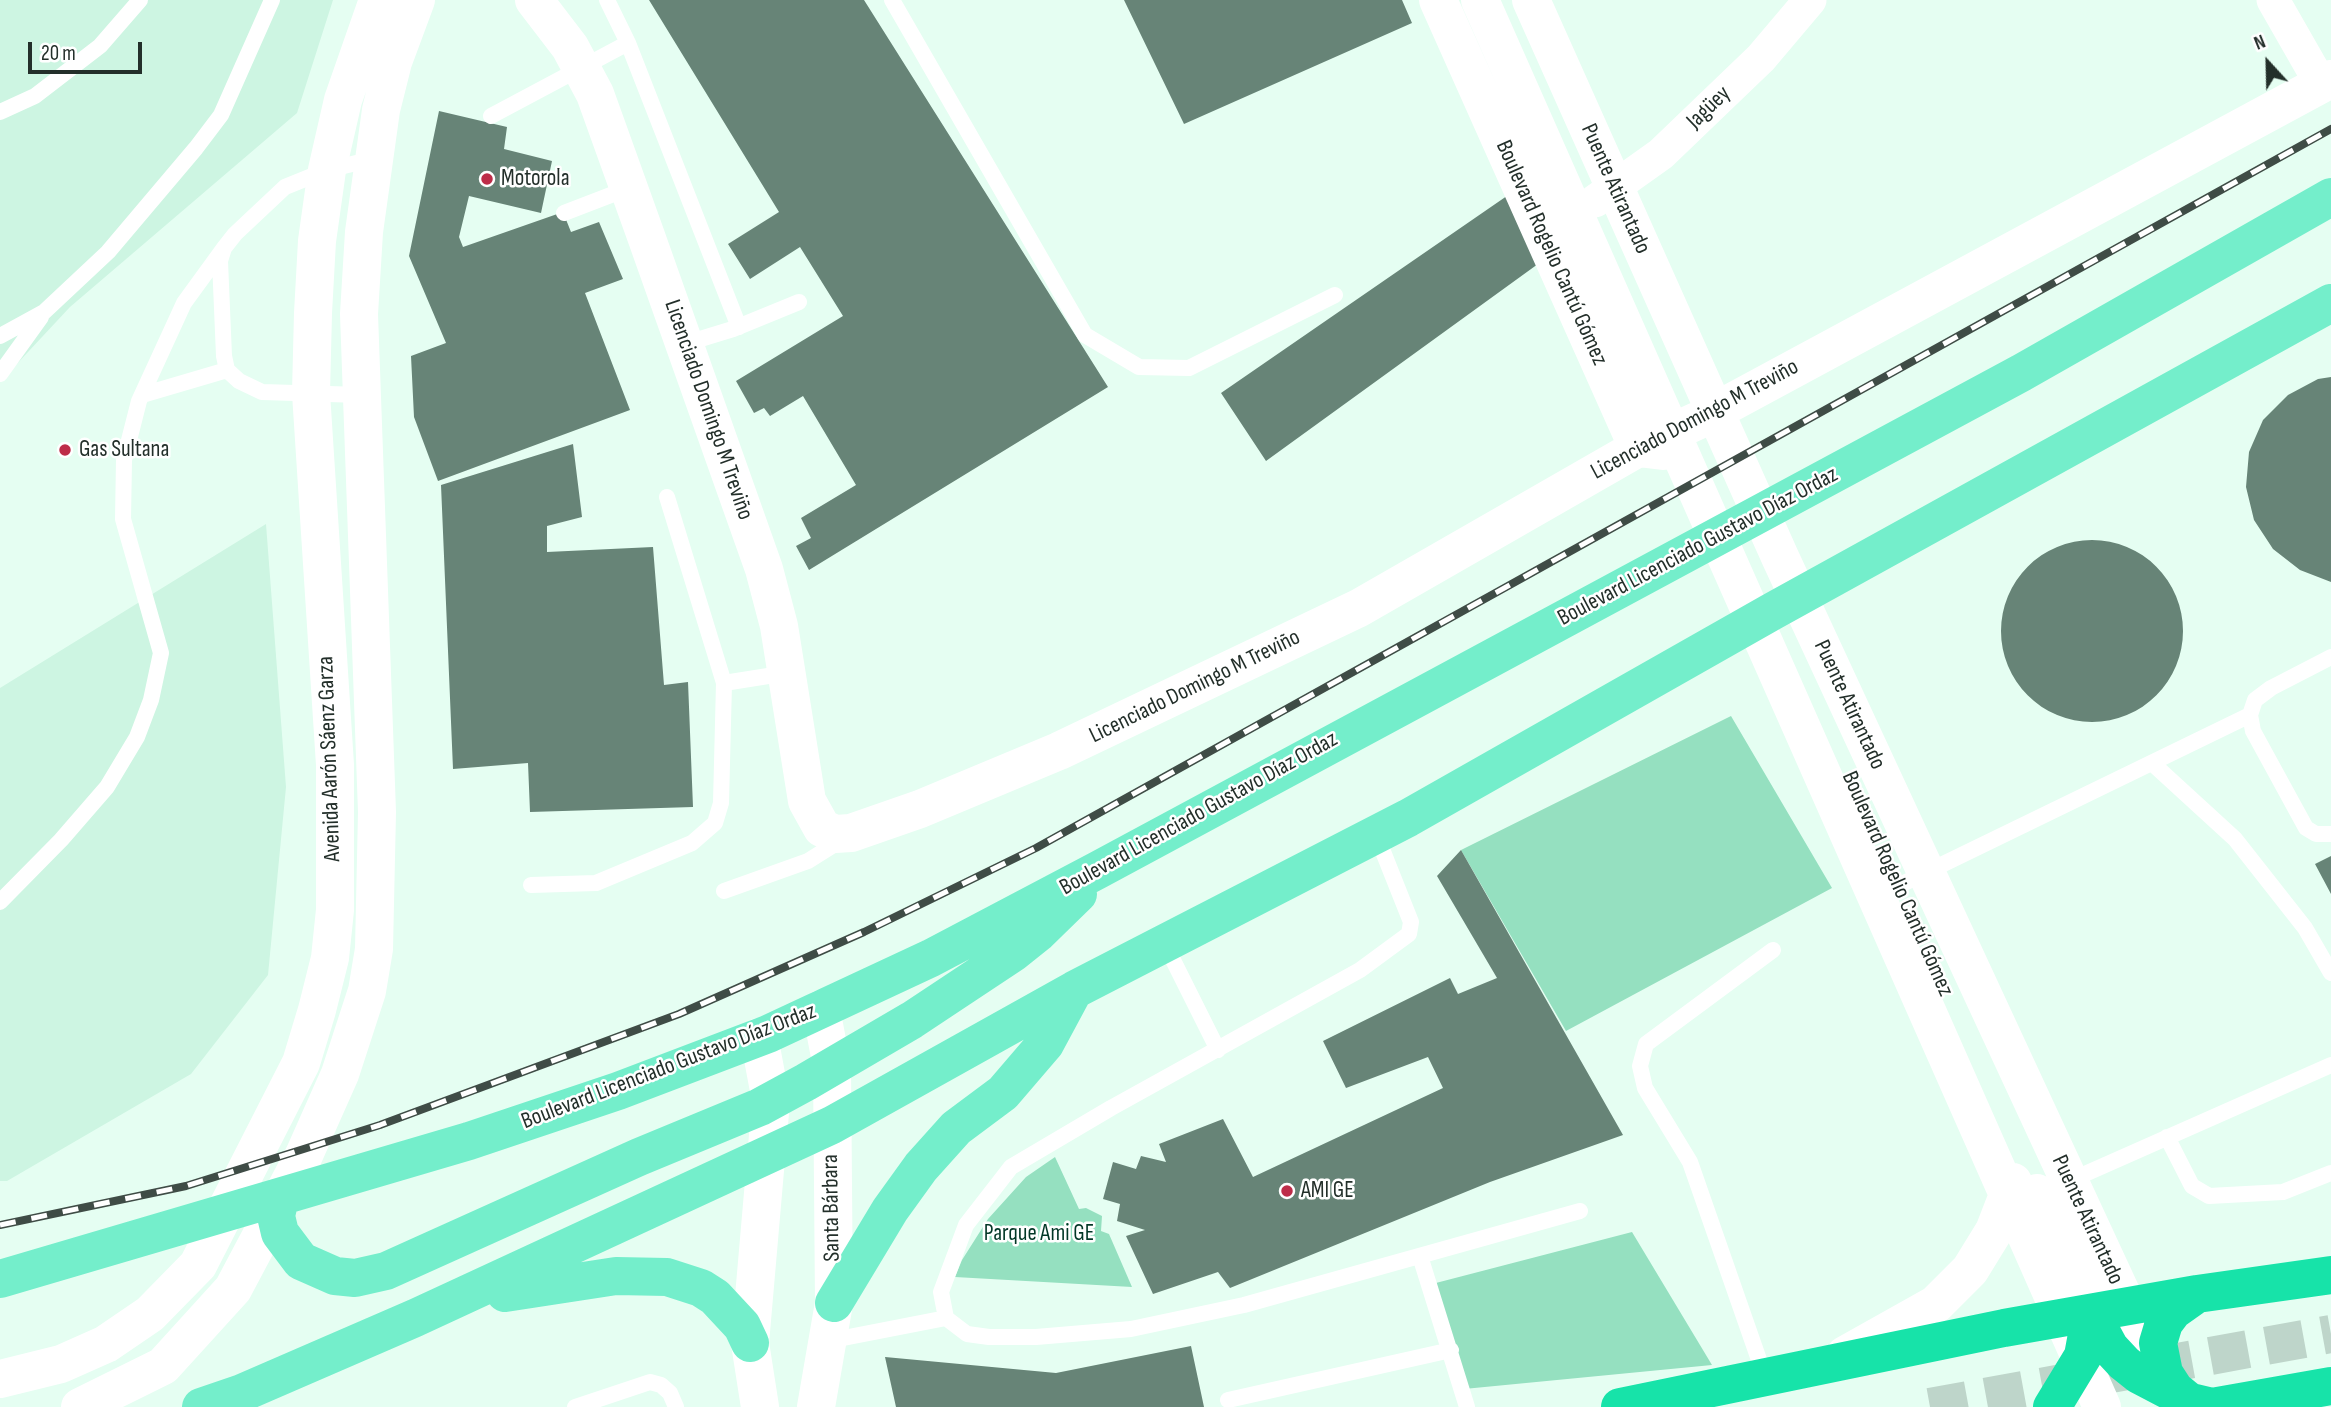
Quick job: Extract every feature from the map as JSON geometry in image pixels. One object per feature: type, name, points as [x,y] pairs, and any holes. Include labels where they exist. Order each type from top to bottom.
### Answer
[{"type":"highway","points":[[1620,1407],[2091,1313],[2197,1294],[2331,1276]]},
{"type":"highway","points":[[2183,1405],[2169,1383],[2158,1343],[2164,1323],[2173,1311],[2197,1294]]},
{"type":"highway","points":[[2091,1313],[2110,1348],[2123,1363],[2183,1405],[2212,1406],[2331,1386]]},
{"type":"highway","points":[[2052,1407],[2083,1356],[2091,1313]]},
{"type":"main road","name":"Avenida Aarón Sáenz Garza","points":[[0,1379],[61,1364],[106,1344],[150,1314],[198,1265],[301,1063],[330,958],[335,910],[335,765],[311,393],[317,241],[327,170],[343,100],[378,0]]},
{"type":"main road","name":"Avenida Aarón Sáenz Garza","points":[[80,1407],[163,1366],[194,1336],[233,1289],[304,1155],[340,1074],[367,991],[374,949],[377,812],[359,314],[364,232],[373,159],[393,62],[416,0]]},
{"type":"main road","name":"Licenciado Domingo M Treviño","points":[[534,0],[570,47],[595,94],[629,188],[764,569],[787,673],[807,801],[822,828],[835,834],[854,832],[920,809],[1059,751],[1205,684],[1359,608],[1638,448]]},
{"type":"main road","name":"Boulevard Rogelio Cantú Gómez","points":[[1438,0],[1638,448]]},
{"type":"main road","name":"Puente Atirantado","points":[[1479,0],[2102,1407]]},
{"type":"main road","name":"Boulevard Rogelio Cantú Gómez","points":[[1506,0],[1700,438],[1736,528],[2091,1313]]},
{"type":"main road","name":"Puente Atirantado","points":[[1531,0],[1780,557],[2183,1405]]},
{"type":"main road","name":"Licenciado Domingo M Treviño","points":[[1700,438],[2326,82]]},
{"type":"main road","name":"Boulevard Licenciado Gustavo Díaz Ordaz","points":[[0,1279],[469,1141],[618,1091],[759,1037],[931,958],[1420,694],[1736,528],[2021,373],[2331,197]]},
{"type":"main road","points":[[201,1407],[242,1393],[415,1318],[832,1125],[1074,990],[1376,834],[2331,303]]},
{"type":"main road","points":[[1638,448],[1700,438]]},
{"type":"main road","points":[[280,1198],[276,1216],[280,1234],[289,1249],[301,1261],[335,1276],[371,1276],[435,1251],[639,1157],[771,1101],[832,1067],[912,1020],[1013,953],[1061,912],[1098,870]]},
{"type":"main road","points":[[834,1303],[890,1210],[921,1167],[956,1128],[1003,1093],[1045,1044],[1074,990]]},
{"type":"main road","name":"Santa Bárbara","points":[[816,1407],[834,1303],[832,1067],[821,1009]]},
{"type":"main road","points":[[759,1037],[771,1101],[750,1343],[760,1407]]},
{"type":"main road","points":[[1829,1364],[1936,1304],[1970,1270],[1994,1231],[2022,1160]]},
{"type":"main road","points":[[415,1318],[515,1289],[616,1276],[667,1278],[692,1284],[715,1297],[736,1318],[750,1343]]},
{"type":"street","name":"Jagüey","points":[[1595,201],[1661,154],[1761,58],[1810,0]]},
{"type":"street","points":[[2273,0],[2326,82]]},
{"type":"lane","points":[[0,112],[35,96],[100,46],[140,0]]},
{"type":"lane","points":[[0,374],[44,312],[108,251],[155,199],[220,115],[272,0]]},
{"type":"lane","points":[[607,0],[628,43],[739,327]]},
{"type":"lane","points":[[892,0],[1085,335],[1139,367],[1189,368],[1335,295]]},
{"type":"lane","points":[[491,116],[628,43]]},
{"type":"lane","points":[[0,902],[61,840],[107,787],[137,737],[151,700],[161,653],[123,519],[124,460],[142,395],[184,303],[224,248],[285,187],[327,170],[373,159]]},
{"type":"lane","points":[[564,213],[629,188]]},
{"type":"lane","points":[[224,248],[220,261],[223,356],[227,370],[239,381],[262,391],[361,396]]},
{"type":"lane","points":[[684,344],[739,327],[799,302]]},
{"type":"lane","points":[[0,336],[44,312]]},
{"type":"lane","points":[[142,395],[227,370]]},
{"type":"lane","points":[[531,885],[596,883],[692,842],[715,823],[721,803],[724,683],[667,497]]},
{"type":"lane","points":[[2331,657],[2271,688],[2255,700],[2250,715],[2253,731],[2306,828],[2316,834],[2331,834]]},
{"type":"lane","points":[[724,683],[787,673]]},
{"type":"lane","points":[[1898,886],[2250,715]]},
{"type":"lane","points":[[2152,762],[2235,839],[2305,928],[2331,973]]},
{"type":"lane","points":[[724,891],[808,861],[854,832]]},
{"type":"lane","points":[[1376,834],[1411,922],[1409,934],[1360,970],[1111,1108],[1012,1167],[966,1225],[942,1292],[946,1318],[967,1334],[989,1336],[1036,1337],[1131,1329],[1244,1305],[1580,1211]]},
{"type":"lane","points":[[1165,944],[1217,1050]]},
{"type":"lane","points":[[1765,1377],[1690,1162],[1645,1088],[1640,1066],[1646,1044],[1773,950]]},
{"type":"lane","points":[[2038,1195],[2331,1065]]},
{"type":"lane","points":[[2167,1136],[2192,1186],[2209,1196],[2283,1192],[2331,1172]]},
{"type":"lane","points":[[1420,1256],[1467,1407]]},
{"type":"lane","points":[[828,1341],[946,1318]]},
{"type":"lane","points":[[1228,1400],[1451,1350]]},
{"type":"lane","points":[[575,1407],[650,1382],[661,1385],[670,1392],[676,1407]]},
{"type":"shaded area","points":[[0,0],[333,0],[297,113],[70,307],[0,382]]},
{"type":"shaded area","points":[[266,524],[286,787],[268,975],[191,1074],[7,1181],[0,1181],[0,688]]},
{"type":"green space","points":[[1731,716],[1832,888],[1566,1031],[1461,850]]},
{"type":"green space","name":"Parque Ami GE","points":[[1055,1157],[1079,1209],[1086,1208],[1102,1216],[1101,1231],[1109,1234],[1132,1287],[955,1277],[962,1260],[988,1219],[1026,1177]]},
{"type":"green space","points":[[1632,1232],[1712,1365],[1464,1389],[1432,1284]]},
{"type":"building","points":[[649,0],[864,0],[1108,387],[809,570],[796,546],[811,538],[801,518],[856,485],[803,396],[770,416],[764,408],[754,413],[736,381],[843,316],[800,247],[750,279],[728,244],[779,212]]},
{"type":"building","points":[[1124,0],[1402,0],[1412,23],[1184,124]]},
{"type":"building","points":[[439,111],[507,127],[504,149],[552,161],[541,213],[469,196],[459,237],[463,247],[563,212],[571,232],[599,222],[623,279],[585,293],[630,410],[438,481],[414,417],[411,356],[446,343],[409,256]]},
{"type":"building","points":[[1517,189],[1549,256],[1266,461],[1221,393]]},
{"type":"building","points":[[2331,377],[2331,582],[2300,570],[2273,549],[2254,520],[2246,487],[2249,452],[2263,420],[2288,395],[2318,379]]},
{"type":"building","points":[[573,444],[582,517],[547,526],[547,552],[653,547],[664,685],[688,682],[693,807],[530,812],[528,763],[453,769],[441,485]]},
{"type":"building","points":[[2092,540],[2127,546],[2157,566],[2177,596],[2183,631],[2177,666],[2157,696],[2127,716],[2092,722],[2057,716],[2027,696],[2007,666],[2001,631],[2007,596],[2027,566],[2057,546]]},
{"type":"building","points":[[1461,850],[1623,1135],[1490,1182],[1230,1288],[1218,1272],[1153,1294],[1126,1236],[1145,1230],[1117,1221],[1120,1204],[1103,1199],[1113,1162],[1136,1169],[1141,1156],[1166,1162],[1159,1144],[1223,1119],[1253,1177],[1443,1088],[1428,1057],[1346,1088],[1323,1041],[1450,978],[1458,994],[1497,978],[1437,876]]},
{"type":"building","points":[[2331,856],[2331,894],[2315,864]]},
{"type":"building","points":[[1191,1346],[1204,1407],[896,1407],[885,1357],[1056,1373]]},
{"type":"tunnel","points":[[1930,1407],[2331,1334]]},
{"type":"railway","points":[[0,1225],[186,1186],[380,1125],[679,1014],[864,932],[1036,848],[2331,129]]},
{"type":"place","name":"Motorola","points":[[487,179]]},
{"type":"place","name":"Gas Sultana","points":[[65,450]]},
{"type":"place","name":"AMI GE","points":[[1287,1191]]}]
